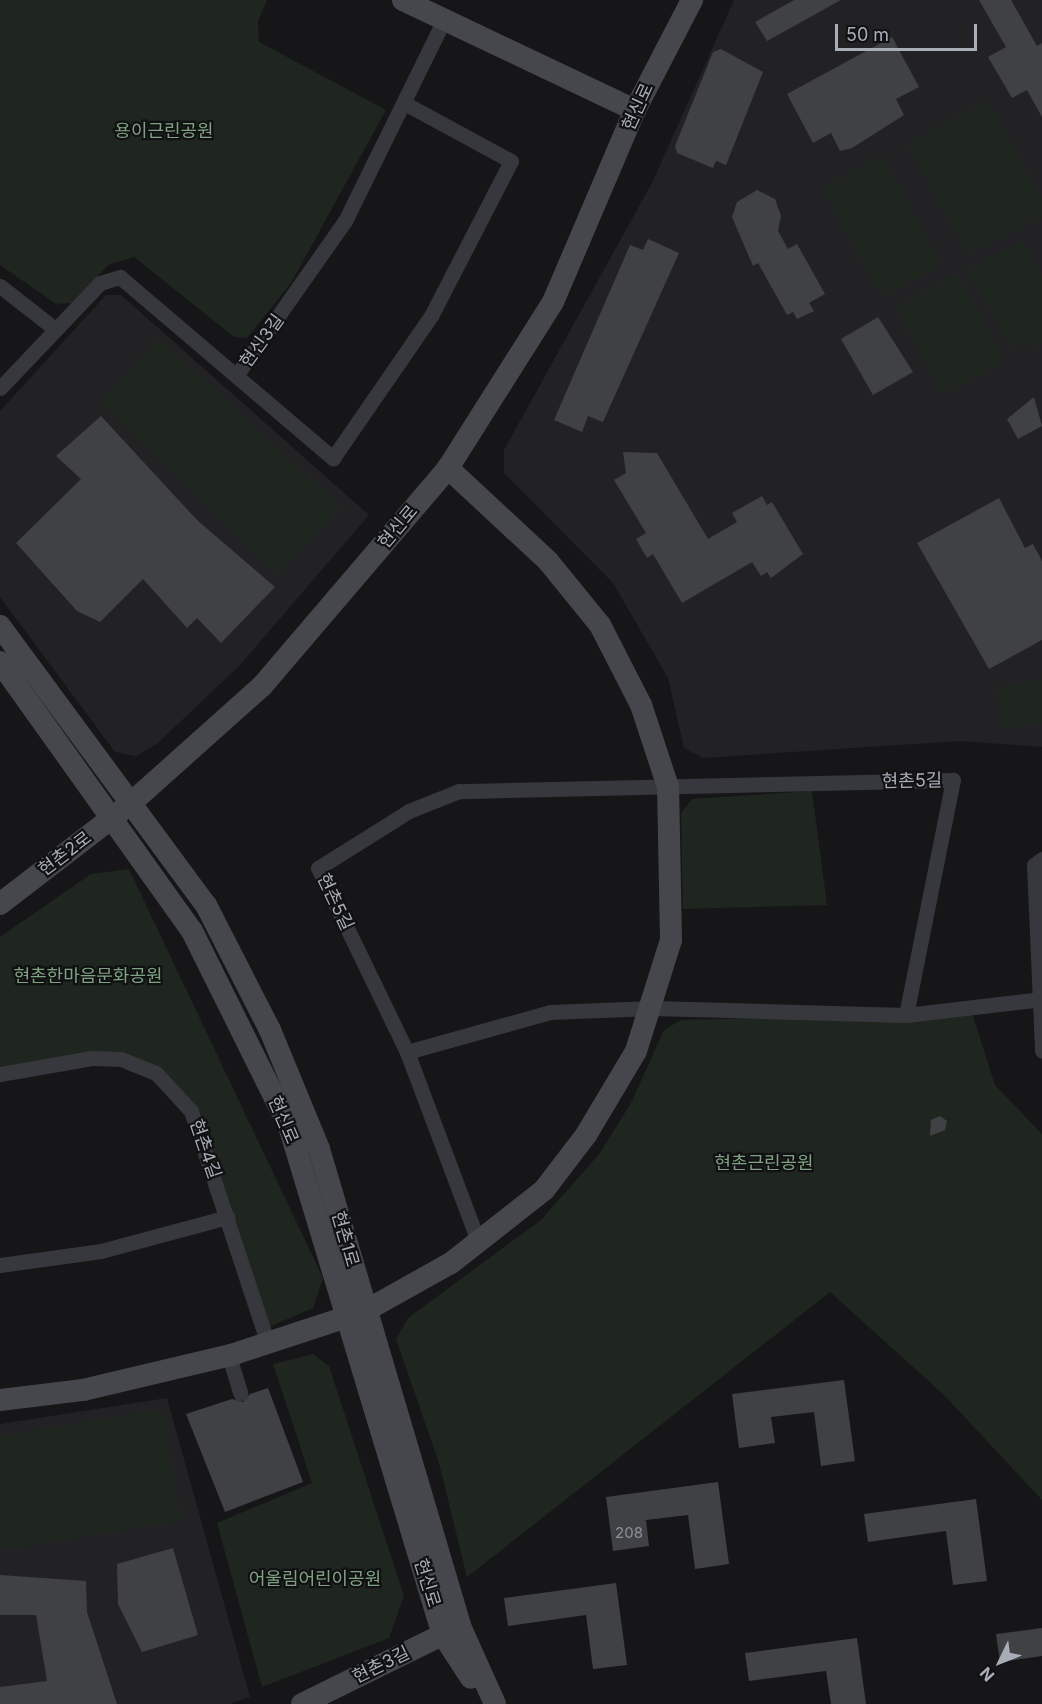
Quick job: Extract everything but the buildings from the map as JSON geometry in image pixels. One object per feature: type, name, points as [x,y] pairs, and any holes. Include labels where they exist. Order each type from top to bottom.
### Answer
[{"type":"street","points":[[403,0],[635,110]]},
{"type":"street","name":"현신로","points":[[122,810],[262,686],[448,468],[553,302],[635,110],[692,0]]},
{"type":"street","name":"현신3길","points":[[0,388],[100,283],[120,277],[238,373],[345,222],[406,104],[444,20]]},
{"type":"street","points":[[238,373],[333,458],[431,316],[511,161],[406,104]]},
{"type":"street","points":[[0,286],[55,329]]},
{"type":"street","points":[[0,1400],[83,1390],[229,1356],[267,1341],[355,1314],[479,1244],[544,1190],[586,1135],[636,1051],[653,1008],[671,940],[668,787],[641,705],[600,625],[548,561],[448,468]]},
{"type":"street","points":[[0,626],[122,810]]},
{"type":"street","points":[[0,662],[122,810]]},
{"type":"street","name":"현촌5길","points":[[479,1244],[407,1052],[318,868],[409,811],[459,791],[952,780],[906,1015]]},
{"type":"street","name":"현촌2로","points":[[0,904],[122,810]]},
{"type":"street","name":"현촌1로","points":[[122,810],[206,905],[270,1030],[319,1149],[355,1314]]},
{"type":"street","points":[[1042,859],[1034,865],[1042,1051]]},
{"type":"street","points":[[407,1052],[550,1012],[653,1008],[906,1015],[1040,999]]},
{"type":"street","name":"현촌4길","points":[[0,1074],[92,1058],[121,1059],[156,1073],[191,1111],[228,1217],[267,1341]]},
{"type":"street","points":[[0,1265],[101,1251],[228,1217]]},
{"type":"street","name":"현신로","points":[[355,1314],[451,1630]]},
{"type":"street","points":[[229,1356],[240,1393]]},
{"type":"street","points":[[451,1630],[489,1704]]},
{"type":"street","points":[[451,1630],[495,1704]]},
{"type":"street","name":"현촌3길","points":[[302,1704],[451,1630]]},
{"type":"shaded area","points":[[734,0],[1042,0],[1042,747],[959,741],[703,758],[684,748],[668,678],[613,583],[504,473],[504,450],[653,181]]},
{"type":"shaded area","points":[[106,295],[121,295],[369,515],[240,665],[157,744],[136,756],[115,752],[0,597],[0,411]]},
{"type":"shaded area","points":[[167,1398],[250,1697],[229,1704],[0,1704],[0,1424]]},
{"type":"green space","name":"용이근린공원","points":[[0,0],[267,0],[258,21],[259,42],[386,110],[291,283],[247,338],[234,337],[134,257],[108,265],[72,303],[56,304],[0,265]]},
{"type":"green space","points":[[988,100],[1042,199],[1042,217],[968,255],[907,144]]},
{"type":"green space","points":[[882,155],[942,265],[882,297],[822,188]]},
{"type":"green space","points":[[1023,241],[1042,277],[1042,344],[1033,349],[1028,340],[1012,349],[968,270]]},
{"type":"green space","points":[[958,274],[1005,362],[943,395],[896,307]]},
{"type":"green space","points":[[159,338],[341,507],[275,574],[100,402]]},
{"type":"green space","points":[[1042,679],[1042,722],[1004,730],[996,688]]},
{"type":"green space","points":[[812,791],[827,905],[683,909],[681,813],[692,799]]},
{"type":"green space","name":"현촌한마음문화공원","points":[[129,869],[323,1278],[313,1308],[264,1329],[191,1111],[156,1073],[124,1060],[0,1074],[0,937],[91,874]]},
{"type":"green space","name":"현촌근린공원","points":[[972,1013],[995,1085],[1042,1134],[1042,1500],[943,1394],[830,1292],[467,1577],[439,1463],[396,1339],[408,1318],[541,1220],[600,1153],[631,1103],[664,1030],[681,1020]]},
{"type":"green space","name":"어울림어린이공원","points":[[313,1354],[329,1366],[404,1596],[389,1638],[262,1687],[217,1523],[312,1483],[273,1364]]},
{"type":"green space","points":[[162,1409],[181,1520],[1,1550],[0,1436]]}]
